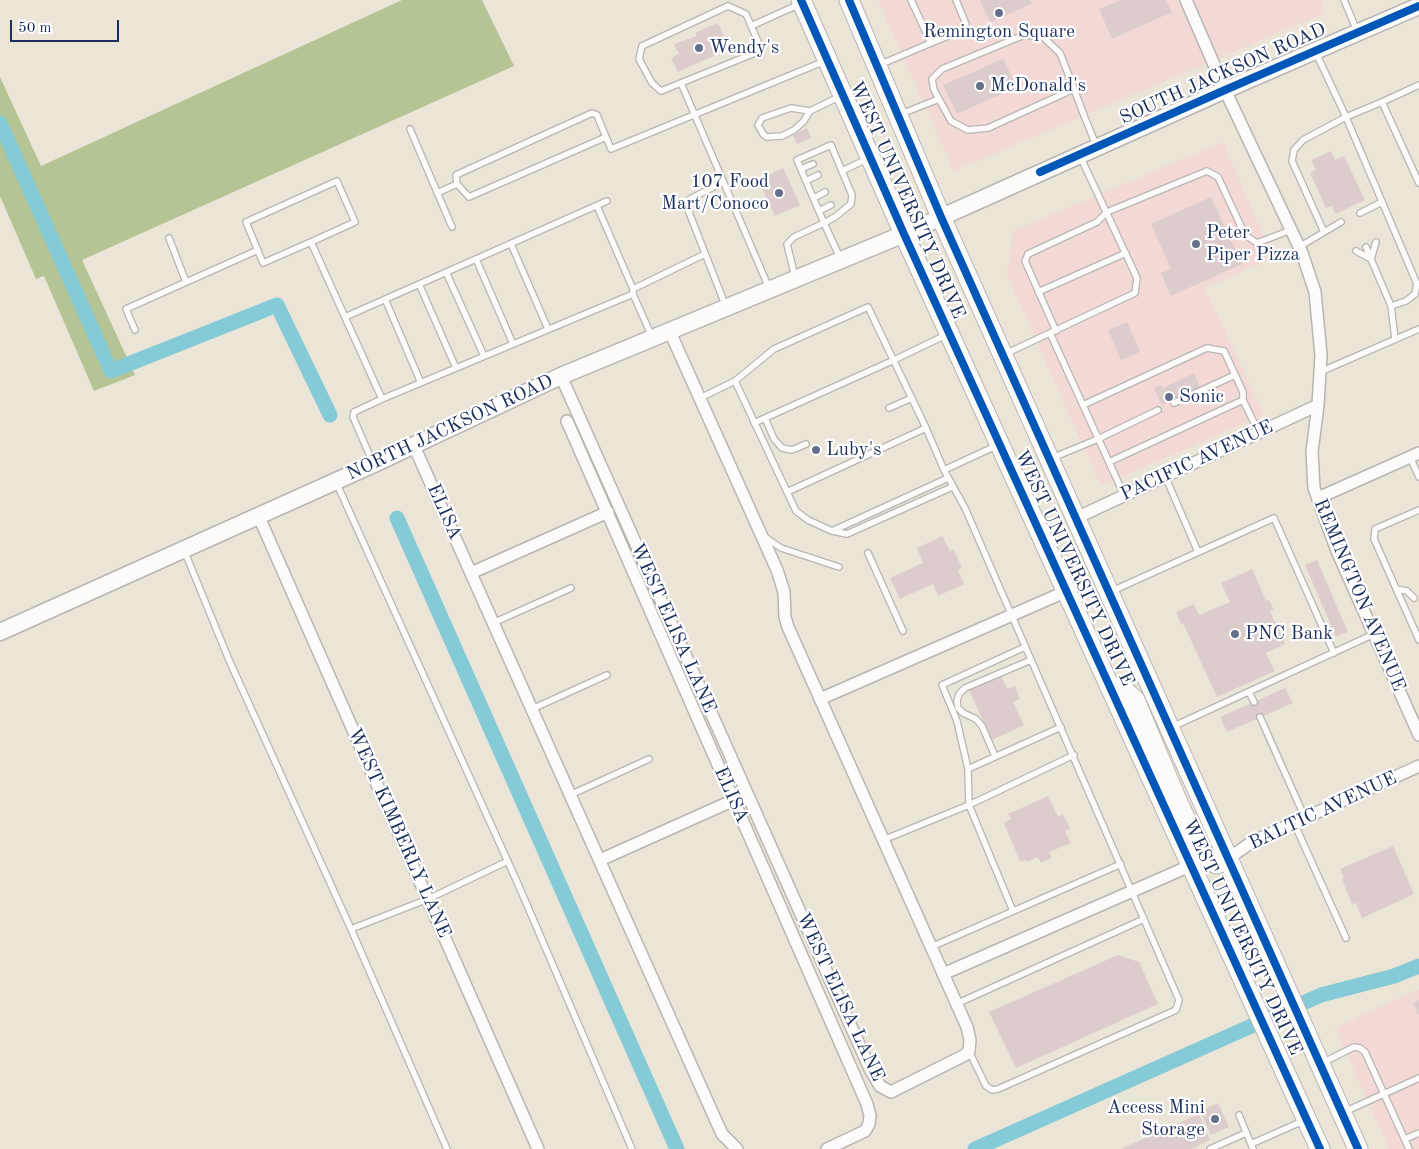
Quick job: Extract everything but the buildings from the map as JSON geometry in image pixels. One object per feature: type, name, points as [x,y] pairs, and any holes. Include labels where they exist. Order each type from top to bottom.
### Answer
[{"type":"main road","name":"WEST UNIVERSITY DRIVE","points":[[850,0],[941,217],[1358,1149]]},
{"type":"main road","name":"WEST UNIVERSITY DRIVE","points":[[802,2],[949,334],[1320,1149]]},
{"type":"main road","name":"SOUTH JACKSON ROAD","points":[[904,234],[1225,90],[1419,6]]},
{"type":"main road","name":"NORTH JACKSON ROAD","points":[[0,632],[336,482],[561,376],[904,234]]},
{"type":"main road","points":[[1110,686],[1123,689],[1135,700],[1201,850],[1210,861],[1217,864],[1229,858]]},
{"type":"main road","points":[[1276,1051],[1304,1093],[1330,1149]]},
{"type":"street","name":"REMINGTON AVENUE","points":[[1186,0],[1225,90],[1299,247],[1315,292],[1321,355],[1318,405],[1312,452],[1314,488],[1337,551],[1419,735]]},
{"type":"street","points":[[670,332],[778,570],[784,592],[785,618],[788,627],[956,1004],[970,1040],[969,1051]]},
{"type":"street","name":"WEST ELISA LANE","points":[[561,376],[870,1070],[880,1086],[891,1092],[965,1055],[969,1051]]},
{"type":"street","name":"PACIFIC AVENUE","points":[[1076,518],[1318,405]]},
{"type":"street","name":"ELISA","points":[[567,421],[867,1104],[870,1116],[869,1124],[865,1131],[827,1149]]},
{"type":"street","name":"ELISA","points":[[414,446],[722,1134],[736,1149]]},
{"type":"street","points":[[1318,498],[1414,455]]},
{"type":"street","points":[[471,573],[608,512]]},
{"type":"street","name":"WEST KIMBERLY LANE","points":[[259,517],[538,1149]]},
{"type":"street","points":[[820,699],[1067,591]]},
{"type":"street","name":"BALTIC AVENUE","points":[[1229,858],[1252,842],[1419,766]]},
{"type":"street","points":[[600,860],[734,800]]},
{"type":"street","points":[[943,974],[1192,866]]},
{"type":"lane","points":[[911,0],[930,43]]},
{"type":"lane","points":[[877,66],[963,30],[966,24],[956,0]]},
{"type":"lane","points":[[1344,0],[1358,32]]},
{"type":"lane","points":[[751,26],[802,2]]},
{"type":"lane","points":[[728,6],[746,14],[751,26],[759,44],[755,53],[660,91],[652,83],[639,58],[642,46],[728,6]]},
{"type":"lane","points":[[1074,89],[988,128],[968,130],[951,122],[934,90],[932,79],[942,70],[1024,35],[1043,37],[1060,53],[1097,147]]},
{"type":"lane","points":[[1315,51],[1346,117],[1417,284],[1415,294],[1406,301],[1391,306]]},
{"type":"lane","points":[[606,137],[469,197],[457,184],[456,175],[592,113],[597,115],[611,149],[827,60]]},
{"type":"lane","points":[[681,83],[770,290]]},
{"type":"lane","points":[[1324,232],[1292,161],[1294,150],[1304,140],[1346,117],[1419,86]]},
{"type":"lane","points":[[810,111],[791,108],[762,118],[758,124],[763,134],[767,137],[782,136],[794,130],[803,122],[810,111],[843,96]]},
{"type":"lane","points":[[898,116],[939,99]]},
{"type":"lane","points":[[1382,102],[1419,182]]},
{"type":"lane","points":[[410,129],[452,227]]},
{"type":"lane","points":[[795,279],[787,244],[794,237],[824,223],[844,211],[851,204],[847,182],[831,145],[797,160],[824,223],[841,260]]},
{"type":"lane","points":[[828,158],[835,155]]},
{"type":"lane","points":[[1003,355],[1135,294],[1137,278],[1080,155]]},
{"type":"lane","points":[[832,169],[870,157]]},
{"type":"lane","points":[[801,169],[813,164]]},
{"type":"lane","points":[[1124,496],[1053,332],[1025,261],[1028,254],[1097,222],[1107,212],[1207,171],[1218,177],[1245,235],[1257,243],[1291,230]]},
{"type":"lane","points":[[806,181],[818,175]]},
{"type":"lane","points":[[337,181],[355,222],[311,242],[263,263],[246,222],[337,181]]},
{"type":"lane","points":[[723,182],[690,199],[687,207],[726,308]]},
{"type":"lane","points":[[840,185],[847,182]]},
{"type":"lane","points":[[437,193],[457,184]]},
{"type":"lane","points":[[814,198],[825,192]]},
{"type":"lane","points":[[345,317],[607,201]]},
{"type":"lane","points":[[1360,213],[1382,202]]},
{"type":"lane","points":[[819,211],[831,205]]},
{"type":"lane","points":[[597,206],[653,339]]},
{"type":"lane","points":[[1299,247],[1341,222]]},
{"type":"lane","points":[[169,238],[186,282]]},
{"type":"lane","points":[[311,242],[382,399]]},
{"type":"lane","points":[[1371,259],[1376,242]]},
{"type":"lane","points":[[510,244],[548,329]]},
{"type":"lane","points":[[1366,247],[1391,306],[1395,339]]},
{"type":"lane","points":[[135,330],[126,309],[258,250]]},
{"type":"lane","points":[[1356,251],[1371,259]]},
{"type":"lane","points":[[1038,292],[1126,253]]},
{"type":"lane","points":[[374,464],[353,417],[354,412],[633,291],[705,254]]},
{"type":"lane","points":[[476,259],[513,344]]},
{"type":"lane","points":[[446,272],[484,356]]},
{"type":"lane","points":[[419,284],[456,368]]},
{"type":"lane","points":[[385,299],[421,383]]},
{"type":"lane","points":[[700,398],[735,381],[774,349],[868,307],[952,487],[965,508],[1179,1000],[1176,1010],[998,1089],[992,1090],[986,1086],[969,1051]]},
{"type":"lane","points":[[1320,372],[1419,329]]},
{"type":"lane","points":[[754,423],[949,334]]},
{"type":"lane","points":[[1083,405],[1207,348],[1224,351],[1243,392],[1243,400],[1258,433]]},
{"type":"lane","points":[[1174,403],[1235,375]]},
{"type":"lane","points":[[735,381],[796,511],[808,520],[832,531],[847,534],[952,487]]},
{"type":"lane","points":[[889,408],[912,398]]},
{"type":"lane","points":[[1109,462],[1243,400]]},
{"type":"lane","points":[[1050,459],[1158,410]]},
{"type":"lane","points":[[765,418],[774,439],[782,448],[792,450],[806,444]]},
{"type":"lane","points":[[787,492],[926,428]]},
{"type":"lane","points":[[944,470],[1000,444]]},
{"type":"lane","points":[[1414,455],[1419,477]]},
{"type":"lane","points":[[1165,476],[1198,552]]},
{"type":"lane","points":[[832,531],[948,478]]},
{"type":"lane","points":[[336,482],[508,861],[632,1149]]},
{"type":"lane","points":[[1419,510],[1375,530],[1374,539],[1419,640]]},
{"type":"lane","points":[[1110,592],[1274,518],[1334,653]]},
{"type":"lane","points":[[761,534],[780,548],[839,567]]},
{"type":"lane","points":[[184,550],[230,660],[447,1149]]},
{"type":"lane","points":[[868,553],[903,630]]},
{"type":"lane","points":[[493,623],[571,588]]},
{"type":"lane","points":[[1396,589],[1407,591],[1414,598]]},
{"type":"lane","points":[[1170,728],[1374,634]]},
{"type":"lane","points":[[1013,911],[969,805],[968,769],[957,721],[942,685],[1025,647]]},
{"type":"lane","points":[[995,756],[982,726],[976,719],[962,713],[958,708],[959,694],[965,688],[1031,660]]},
{"type":"lane","points":[[532,708],[607,675]]},
{"type":"lane","points":[[1249,692],[1254,702]]},
{"type":"lane","points":[[1260,717],[1305,818]]},
{"type":"lane","points":[[968,769],[1061,726]]},
{"type":"lane","points":[[883,840],[969,805],[1074,755]]},
{"type":"lane","points":[[570,794],[648,759]]},
{"type":"lane","points":[[1294,823],[1346,938]]},
{"type":"lane","points":[[351,929],[428,899],[508,861]]},
{"type":"lane","points":[[931,947],[1121,864]]},
{"type":"lane","points":[[956,1004],[1144,919]]},
{"type":"lane","points":[[1320,1064],[1354,1048],[1360,1048],[1365,1052],[1409,1149]]},
{"type":"lane","points":[[1342,1113],[1419,1078]]},
{"type":"lane","points":[[1239,1115],[1252,1146],[1307,1119]]},
{"type":"lane","points":[[1210,1149],[1246,1133]]},
{"type":"lane","points":[[1405,1139],[1419,1133]]},
{"type":"shaded area","points":[[878,0],[1320,0],[1325,13],[954,171]]},
{"type":"shaded area","points":[[1223,142],[1273,258],[1205,288],[1264,415],[1101,486],[1007,275],[1013,231]]},
{"type":"shaded area","points":[[1419,989],[1419,1149],[1389,1149],[1335,1028]]},
{"type":"green space","points":[[402,0],[482,0],[514,66],[82,260],[135,375],[94,391],[44,276],[36,279],[0,196],[0,77],[41,166]]},
{"type":"waterway","points":[[0,123],[111,371],[277,305],[330,415]]},
{"type":"waterway","points":[[397,518],[677,1149]]},
{"type":"waterway","points":[[975,1149],[1321,995],[1394,976],[1419,966]]},
{"type":"cycle path","points":[[801,0],[904,234],[1320,1149]]},
{"type":"cycle path","points":[[849,0],[941,217],[1358,1149]]},
{"type":"cycle path","points":[[1040,172],[1419,6]]},
{"type":"place","name":"Remington Square","points":[[999,13]]},
{"type":"place","name":"Wendy's","points":[[699,48]]},
{"type":"place","name":"McDonald's","points":[[980,86]]},
{"type":"place","name":"107 Food Mart/Conoco","points":[[779,193]]},
{"type":"place","name":"Peter Piper Pizza","points":[[1196,244]]},
{"type":"place","name":"Sonic","points":[[1169,397]]},
{"type":"place","name":"Luby's","points":[[816,450]]},
{"type":"place","name":"PNC Bank","points":[[1235,634]]},
{"type":"place","name":"Access Mini Storage","points":[[1215,1119]]}]
